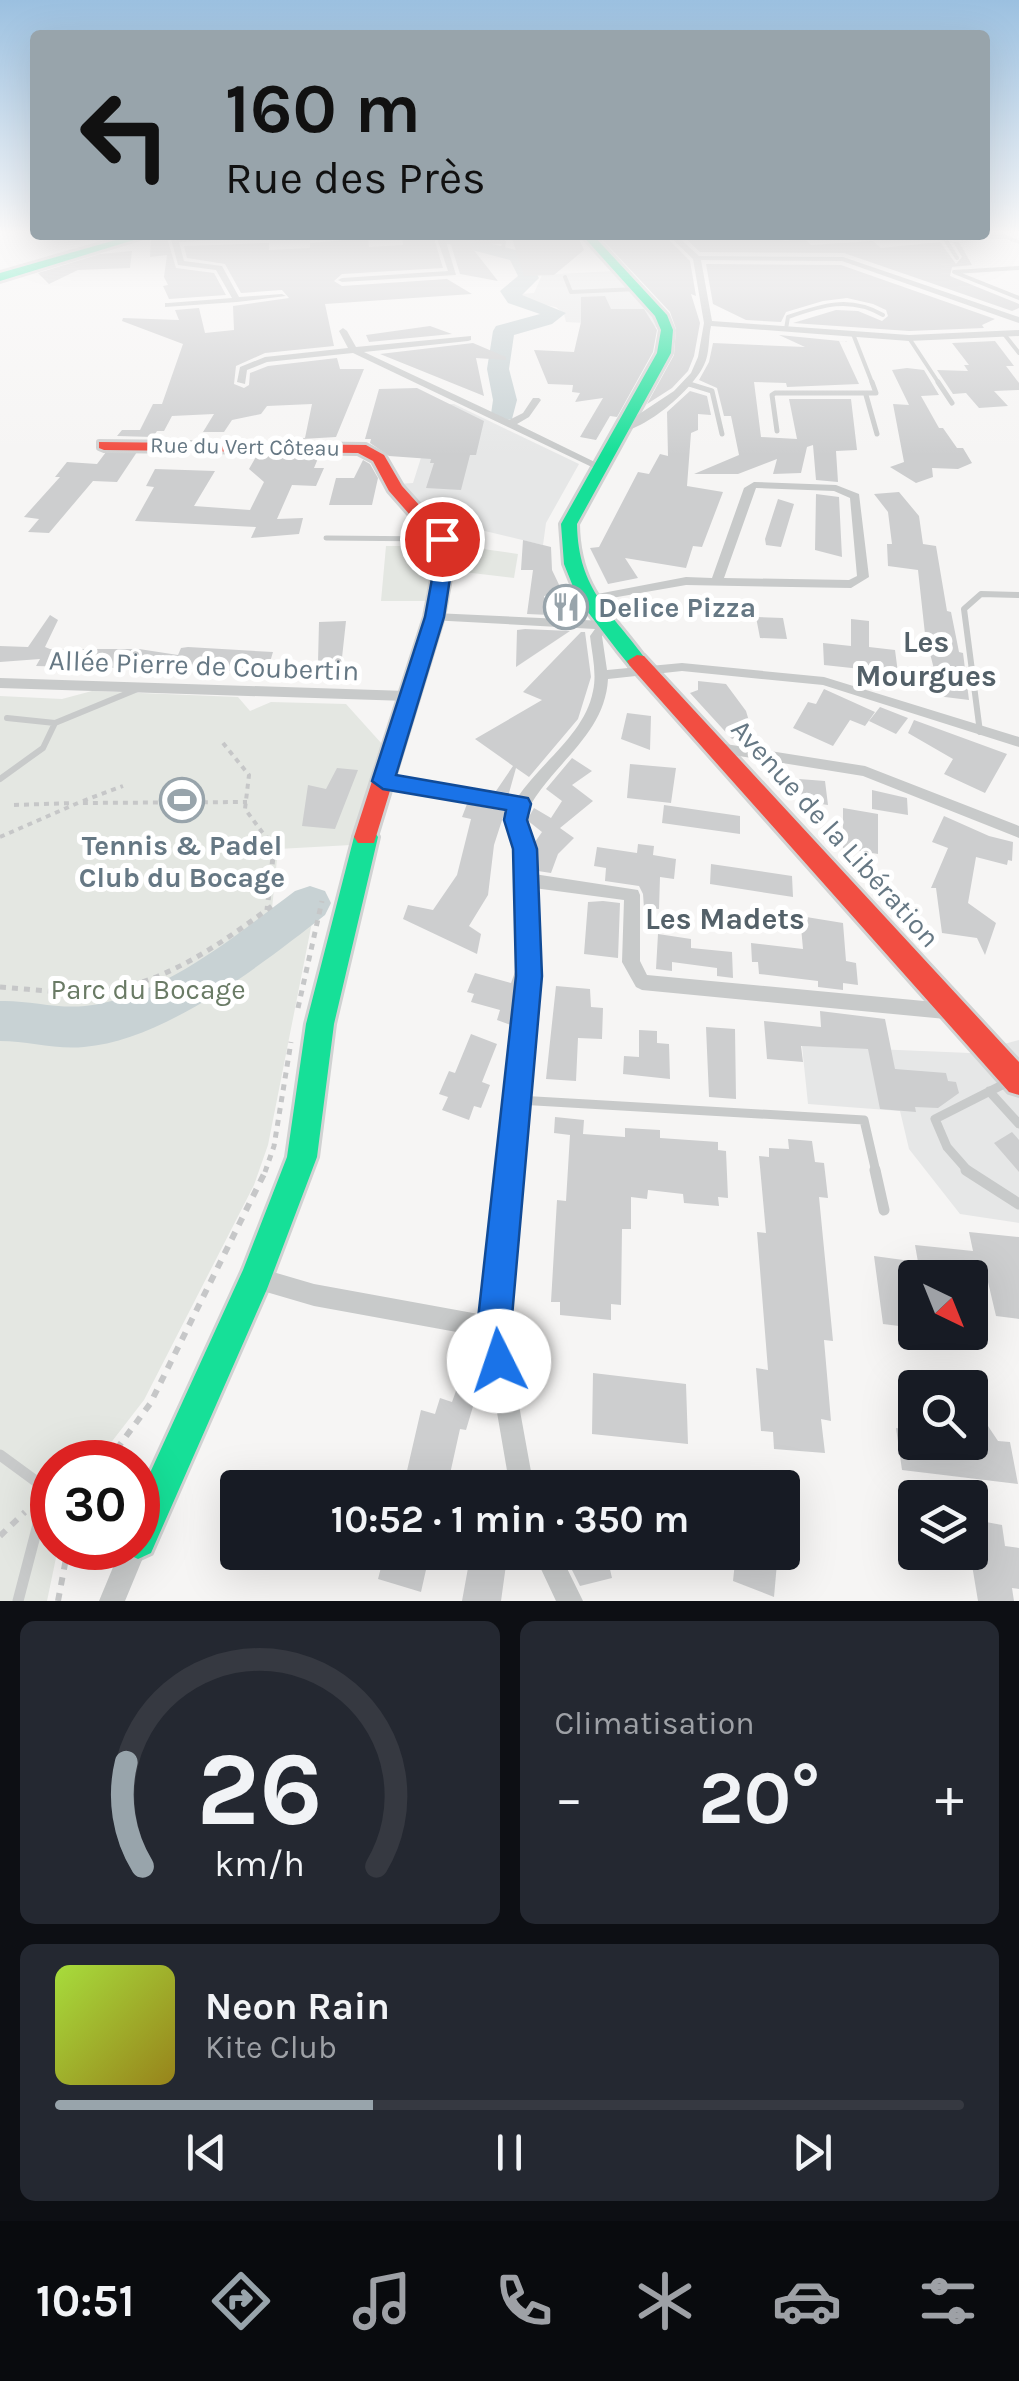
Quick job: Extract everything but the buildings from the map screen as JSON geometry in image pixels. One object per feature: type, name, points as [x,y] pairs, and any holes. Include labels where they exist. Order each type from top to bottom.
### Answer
[{"type":"main road","name":"Avenue de la Libération","points":[[652,306],[667,330],[664,354],[569,524],[572,573],[605,626],[720,748],[1017,1080]]},
{"type":"main road","name":"Rue du Vert Côteau","points":[[104,445],[361,448],[379,458],[395,488],[442,539]]},
{"type":"main road","points":[[160,1489],[256,1278],[302,1157],[320,1024],[360,853],[434,617],[446,546],[442,539]]},
{"type":"street","points":[[622,430],[655,411],[686,383],[702,358],[703,332],[708,323],[705,306]]},
{"type":"street","points":[[977,306],[1019,320]]},
{"type":"street","points":[[708,323],[909,338],[1019,334]]},
{"type":"street","points":[[343,331],[353,350],[600,467]]},
{"type":"street","points":[[242,382],[244,369],[265,360],[468,338]]},
{"type":"street","points":[[510,424],[526,416],[536,400]]},
{"type":"street","points":[[588,600],[686,581],[851,584],[863,577],[855,496],[836,488],[749,488],[717,580]]},
{"type":"street","points":[[434,617],[605,626]]},
{"type":"street","points":[[519,1470],[494,1328],[529,976],[525,849],[515,820],[538,774],[587,724],[600,694],[596,636],[605,626]]},
{"type":"street","points":[[601,676],[682,666],[824,681],[1019,742]]},
{"type":"street","name":"Allée Pierre de Coubertin","points":[[0,683],[407,696]]},
{"type":"street","points":[[720,748],[866,771],[1019,832]]},
{"type":"street","points":[[383,781],[520,804]]},
{"type":"street","points":[[527,880],[632,895],[632,962],[642,982],[956,1012]]},
{"type":"street","points":[[256,1278],[314,1294],[494,1328]]},
{"type":"street","points":[[112,1601],[125,1570]]},
{"type":"street","points":[[554,1570],[570,1601]]},
{"type":"lane","points":[[786,328],[788,317],[819,306]]},
{"type":"lane","points":[[867,306],[883,315]]},
{"type":"lane","points":[[777,430],[772,395],[775,393],[866,396],[877,390],[853,334]]},
{"type":"lane","points":[[1004,334],[1019,353]]},
{"type":"lane","points":[[909,338],[952,403]]},
{"type":"lane","points":[[686,383],[712,391],[722,434]]},
{"type":"lane","points":[[866,396],[877,434]]},
{"type":"lane","points":[[326,538],[442,539]]},
{"type":"lane","points":[[980,732],[964,609],[969,600],[989,591],[1019,595]]},
{"type":"lane","points":[[7,718],[55,723],[140,688]]},
{"type":"lane","points":[[0,779],[42,748],[55,723]]},
{"type":"lane","points":[[1017,1080],[935,1119],[940,1139],[982,1187],[1019,1204]]},
{"type":"lane","points":[[990,1091],[1019,1124]]},
{"type":"lane","points":[[518,1100],[864,1120],[884,1210]]},
{"type":"lane","points":[[0,1455],[30,1477]]},
{"type":"lane","points":[[18,1601],[30,1560]]},
{"type":"path","points":[[0,987],[91,992],[136,986],[192,958],[269,908],[274,848],[245,809],[249,775],[223,743]]},
{"type":"path","points":[[0,837],[123,786]]},
{"type":"path","points":[[14,805],[246,802]]},
{"type":"path","points":[[297,1011],[322,901]]},
{"type":"path","points":[[123,1440],[150,1404],[260,1188],[274,1146],[294,1028]]},
{"type":"path","points":[[58,1601],[64,1570]]},
{"type":"shaded area","points":[[549,306],[644,306],[658,327],[566,322],[556,307]]},
{"type":"shaded area","points":[[438,404],[454,404],[579,464],[546,523],[543,545],[468,527],[471,515],[426,511],[397,484],[413,483]]},
{"type":"shaded area","points":[[1019,1040],[1019,1223],[960,1214],[909,1149],[900,1111],[808,1104],[802,1046],[970,1053]]},
{"type":"green space","points":[[386,546],[435,546],[437,553],[425,601],[381,601]]},
{"type":"green space","points":[[462,546],[518,554],[514,578],[455,571]]},
{"type":"green space","name":"Parc du Bocage","points":[[92,691],[238,697],[250,711],[271,702],[346,704],[382,744],[351,845],[278,849],[272,909],[300,900],[316,902],[268,1145],[254,1185],[144,1400],[113,1440],[30,1440],[30,1570],[53,1570],[47,1601],[0,1601],[0,696],[62,699]]},
{"type":"waterway","points":[[503,414],[505,400],[498,369],[504,331],[545,320],[556,313],[535,306]]},
{"type":"waterway","points":[[0,1021],[81,1027],[149,1007],[206,976],[310,903]]},
{"type":"traffic: fast","points":[[637,661],[598,615],[579,582],[572,564],[569,524],[664,353],[667,330],[652,306]]},
{"type":"traffic: fast","points":[[160,1491],[256,1278],[302,1157],[320,1024],[366,837]]},
{"type":"traffic: jam","points":[[104,445],[361,448],[379,458],[395,488],[447,546],[434,617],[366,837]]},
{"type":"traffic: jam","points":[[637,661],[1019,1082]]},
{"type":"place","name":"Delice Pizza","points":[[566,607]]},
{"type":"place","name":"Tennis & Padel Club du Bocage","points":[[182,800]]},
{"type":"district","name":"Les Mourgues","points":[[926,659]]},
{"type":"district","name":"Les Madets","points":[[725,919]]},
{"type":"route","points":[[442,539],[446,546],[434,617],[383,781],[520,804],[515,820],[525,849],[530,912],[529,976],[494,1328],[499,1361]]}]
